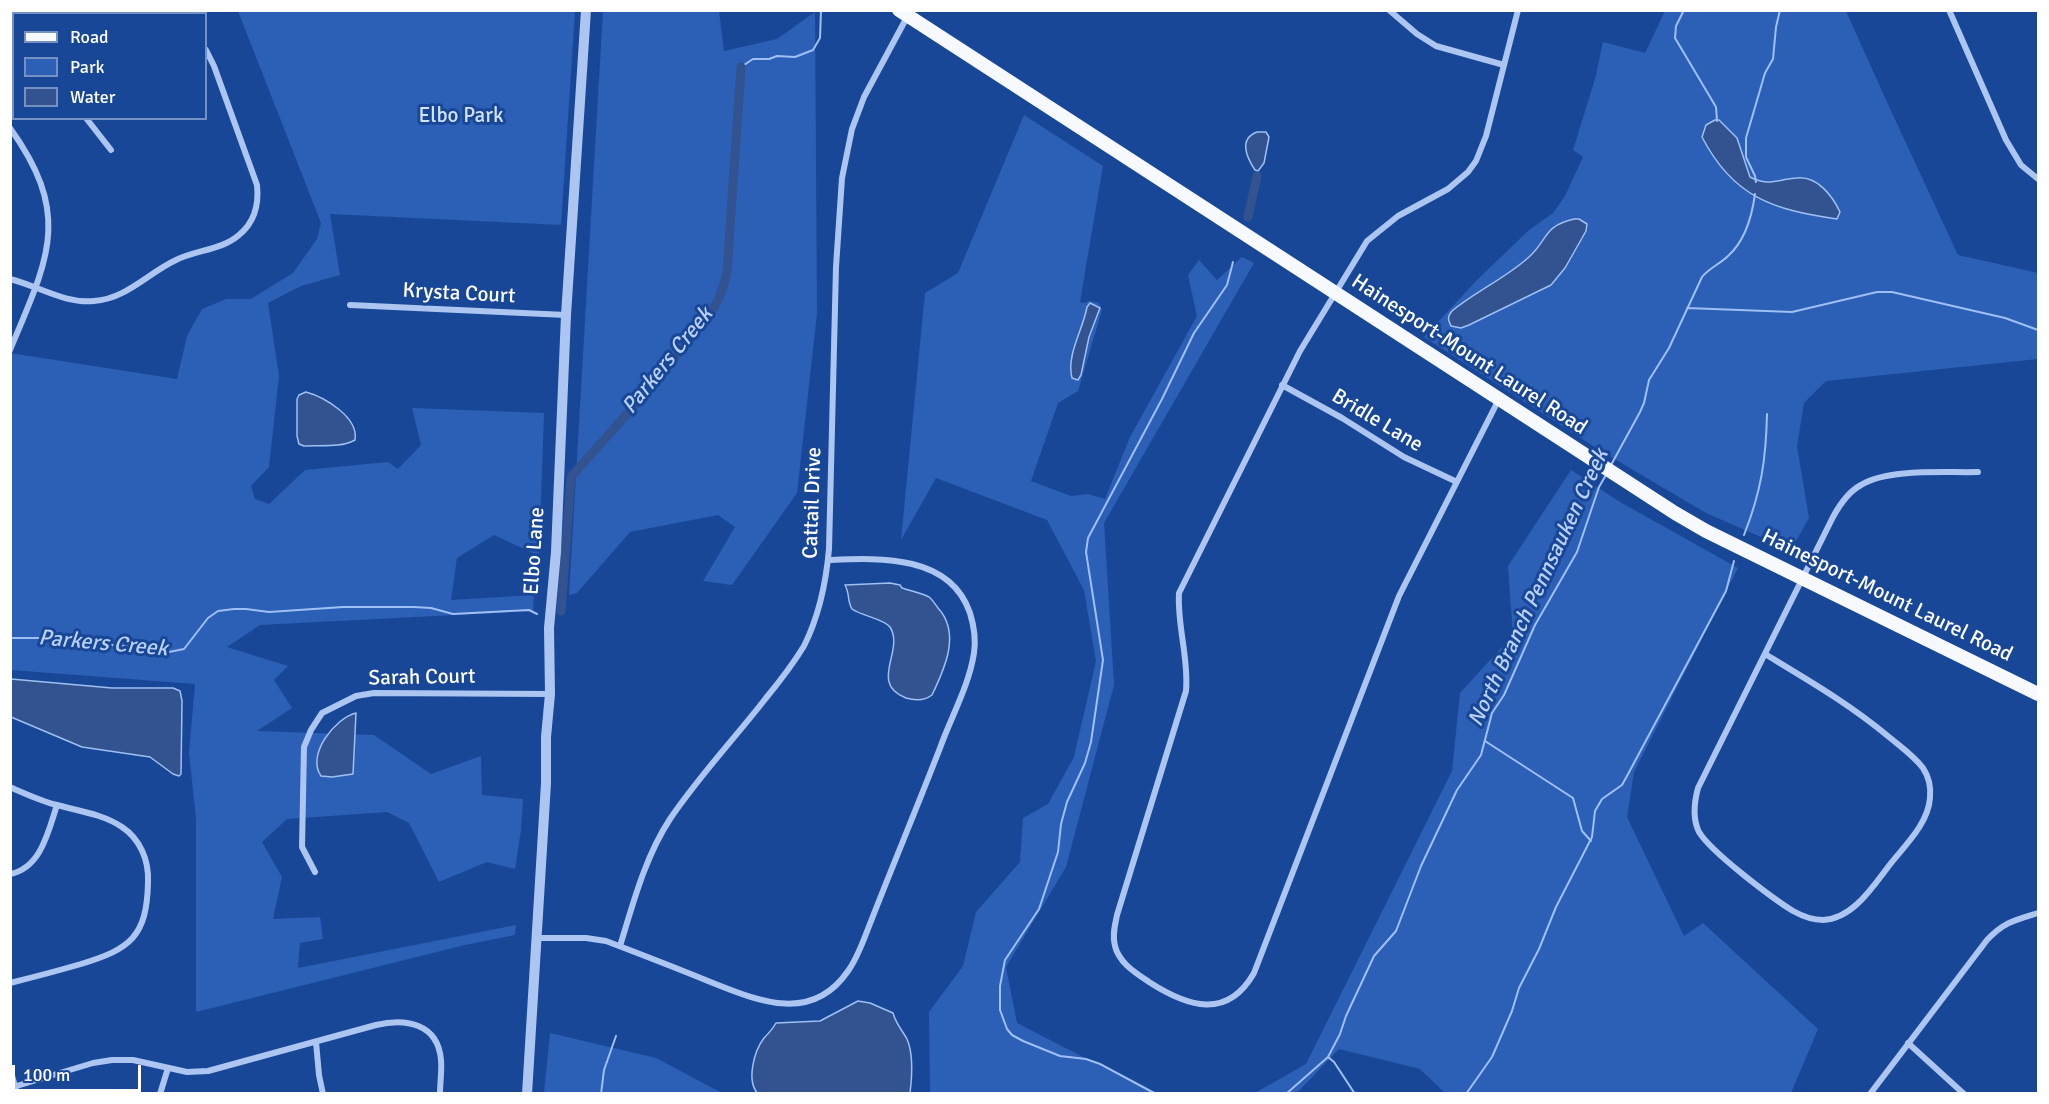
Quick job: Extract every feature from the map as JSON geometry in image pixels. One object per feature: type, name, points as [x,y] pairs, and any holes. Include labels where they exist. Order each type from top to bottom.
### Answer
[{"type":"main road","name":"Hainesport-Mount Laurel Road","points":[[905,12],[1616,476],[1706,531],[2038,694]]},
{"type":"street","name":"Elbo Lane","points":[[527,1094],[550,694],[549,628],[556,552],[566,315],[586,10]]},
{"type":"street","points":[[1389,10],[1417,34],[1436,46],[1504,66]]},
{"type":"street","points":[[1499,399],[1399,596],[1260,960],[1248,984],[1231,999],[1210,1005],[1187,1002],[1164,991],[1133,971],[1119,956],[1115,947],[1114,926],[1186,691],[1188,675],[1179,593],[1300,351],[1367,241],[1398,216],[1448,189],[1476,161],[1486,136],[1518,10]]},
{"type":"street","points":[[1949,10],[2006,140],[2021,165],[2038,179]]},
{"type":"street","name":"Cattail Drive","points":[[620,946],[650,858],[663,832],[686,798],[787,671],[804,644],[817,614],[826,582],[828,560],[838,213],[843,170],[852,129],[864,97],[905,12]]},
{"type":"street","points":[[10,279],[78,301],[93,302],[111,298],[128,290],[174,260],[231,241],[245,229],[258,204],[255,176],[207,52]]},
{"type":"street","points":[[88,120],[111,150]]},
{"type":"street","points":[[10,128],[36,168],[45,191],[49,216],[49,241],[10,350]]},
{"type":"street","name":"Krysta Court","points":[[351,305],[566,315]]},
{"type":"street","name":"Bridle Lane","points":[[1282,386],[1342,418],[1404,458],[1457,482]]},
{"type":"street","points":[[1765,654],[1827,691],[1885,733],[1922,766],[1930,787],[1928,809],[1916,830],[1860,901],[1843,915],[1833,918],[1823,920],[1803,916],[1785,906],[1716,850],[1700,832],[1695,822],[1695,800],[1703,776],[1838,507],[1852,491],[1862,484],[1882,477],[1902,474],[1978,472]]},
{"type":"street","points":[[537,938],[586,938],[606,941],[750,997],[776,1004],[801,1003],[823,995],[842,980],[856,959],[966,681],[974,655],[975,642],[971,618],[962,596],[947,579],[937,573],[904,562],[828,560]]},
{"type":"street","name":"Sarah Court","points":[[315,872],[302,847],[304,747],[322,713],[356,696],[374,693],[550,694]]},
{"type":"street","points":[[10,787],[57,805],[112,821],[122,827],[138,843],[147,863],[148,874],[144,916],[136,935],[121,949],[112,954],[10,984]]},
{"type":"street","points":[[10,874],[22,871],[35,859],[47,835],[57,805]]},
{"type":"street","points":[[1869,1094],[1975,954],[1994,933],[2009,922],[2038,914]]},
{"type":"street","points":[[10,1068],[14,1089],[93,1063],[112,1060],[133,1060],[168,1068],[197,1072],[208,1071],[386,1022],[406,1022],[424,1029],[437,1043],[441,1061],[440,1094]]},
{"type":"street","points":[[316,1042],[323,1094]]},
{"type":"street","points":[[1908,1043],[1964,1094]]},
{"type":"street","points":[[160,1094],[168,1068]]},
{"type":"green space","name":"Elbo Park","points":[[238,11],[575,11],[561,225],[330,214],[340,275],[301,286],[268,303],[279,376],[269,467],[251,486],[255,499],[269,504],[305,470],[388,462],[398,469],[421,445],[412,408],[544,413],[539,556],[494,535],[457,558],[451,600],[534,595],[533,611],[260,625],[227,647],[288,666],[274,680],[292,708],[257,731],[374,735],[431,774],[481,756],[482,795],[523,799],[515,869],[487,862],[439,882],[409,823],[387,812],[287,819],[262,842],[282,877],[273,919],[320,917],[323,939],[300,943],[298,968],[516,925],[515,935],[465,945],[196,1012],[196,818],[189,753],[195,684],[11,670],[10,353],[177,379],[187,336],[202,309],[226,299],[251,299],[293,273],[317,239],[321,223]]},
{"type":"green space","points":[[603,11],[719,11],[724,51],[777,39],[815,12],[817,314],[797,493],[732,585],[703,581],[735,527],[718,515],[630,532],[577,593],[569,595]]},
{"type":"green space","points":[[1665,11],[1846,11],[1958,255],[2038,273],[2038,359],[1826,381],[1804,403],[1797,446],[1809,518],[1791,550],[1706,513],[1601,451],[1424,337],[1477,280],[1528,231],[1553,213],[1565,196],[1583,157],[1573,150],[1595,79],[1603,42],[1645,53]]},
{"type":"green space","points":[[1024,115],[1103,166],[1080,302],[1099,303],[1102,310],[1078,391],[1058,403],[1031,481],[1071,496],[1088,494],[1105,499],[1130,437],[1197,316],[1188,275],[1199,260],[1217,280],[1242,257],[1254,263],[1104,523],[1114,685],[1066,867],[1006,967],[1017,1023],[1153,1093],[930,1093],[929,1012],[963,966],[976,912],[1020,862],[1023,818],[1048,804],[1074,757],[1096,661],[1084,590],[1047,520],[936,478],[901,540],[925,293],[958,273]]},
{"type":"green space","points":[[1571,470],[1620,502],[1738,568],[1634,772],[1627,817],[1684,936],[1703,923],[1818,1029],[1791,1093],[1445,1093],[1420,1069],[1339,1049],[1297,1093],[1255,1093],[1306,1064],[1452,771],[1460,693],[1513,635],[1508,566]]},
{"type":"green space","points":[[550,1033],[656,1058],[722,1093],[544,1093]]},
{"type":"water","points":[[1719,120],[1737,138],[1750,177],[1763,182],[1797,178],[1811,180],[1833,199],[1840,212],[1837,219],[1774,205],[1741,187],[1727,174],[1702,137],[1706,125]]},
{"type":"water","points":[[1257,132],[1266,132],[1269,137],[1264,163],[1258,171],[1252,165],[1246,149],[1248,139]]},
{"type":"water","points":[[1574,219],[1587,224],[1586,231],[1565,268],[1551,285],[1469,325],[1461,328],[1451,326],[1448,318],[1452,311],[1520,265],[1557,225]]},
{"type":"water","points":[[1090,303],[1100,308],[1089,337],[1078,380],[1072,378],[1071,360]]},
{"type":"water","points":[[306,392],[322,398],[339,409],[352,424],[355,440],[337,445],[304,446],[299,444],[297,399],[299,395]]},
{"type":"water","points":[[890,583],[929,597],[945,618],[949,628],[950,639],[942,674],[932,695],[923,699],[906,698],[895,692],[888,675],[893,646],[890,627],[852,609],[845,585]]},
{"type":"water","points":[[11,679],[112,688],[173,688],[180,691],[182,701],[181,774],[179,776],[173,774],[150,757],[82,747],[11,717]]},
{"type":"water","points":[[356,713],[353,774],[321,776],[317,767],[317,758],[325,738],[340,722]]},
{"type":"water","points":[[858,1001],[870,1003],[893,1013],[907,1039],[911,1052],[910,1093],[758,1094],[752,1082],[755,1058],[760,1044],[776,1023],[820,1021]]},
{"type":"waterway","name":"Parkers Creek","points":[[741,67],[753,59],[769,59],[777,56],[795,57],[813,50],[820,38],[821,10]]},
{"type":"waterway","points":[[1684,10],[1676,26],[1675,38],[1716,107],[1717,121]]},
{"type":"waterway","name":"North Branch Pennsauken Creek","points":[[1756,182],[1746,157],[1746,138],[1765,73],[1773,59],[1780,10]]},
{"type":"waterway","name":"Parkers Creek","points":[[561,611],[571,477],[709,316],[722,289],[727,272],[741,67]]},
{"type":"waterway","points":[[1248,217],[1257,176]]},
{"type":"waterway","name":"North Branch Pennsauken Creek","points":[[1611,465],[1640,412],[1649,380],[1669,348],[1702,277],[1728,256],[1743,236],[1750,219],[1755,194]]},
{"type":"waterway","points":[[1156,1094],[1100,1064],[1086,1059],[1060,1056],[1012,1035],[1007,1029],[1000,1010],[1000,986],[1005,960],[1039,909],[1058,852],[1061,824],[1067,802],[1085,763],[1091,742],[1103,660],[1086,552],[1088,538],[1162,399],[1194,333],[1227,285],[1233,262]]},
{"type":"waterway","points":[[1687,308],[1792,312],[1877,292],[1892,292],[2005,318],[2038,330]]},
{"type":"waterway","points":[[1744,535],[1762,476],[1767,414]]},
{"type":"waterway","name":"North Branch Pennsauken Creek","points":[[1286,1094],[1328,1057],[1374,956],[1396,931],[1421,866],[1457,790],[1481,755],[1492,713],[1504,695],[1535,625],[1577,552],[1599,487],[1606,475]]},
{"type":"waterway","points":[[1466,1094],[1492,1057],[1512,1011],[1519,988],[1539,949],[1556,907],[1592,837],[1595,811],[1602,799],[1622,785],[1726,591],[1734,561]]},
{"type":"waterway","name":"Parkers Creek","points":[[10,638],[60,638],[86,643],[162,649],[169,652],[184,649],[208,618],[218,611],[234,609],[269,612],[343,607],[414,607],[431,608],[453,614],[529,610],[537,614]]},
{"type":"waterway","points":[[1485,741],[1573,798],[1582,831],[1591,841]]},
{"type":"waterway","points":[[601,1094],[604,1070],[616,1036]]},
{"type":"waterway","points":[[1328,1057],[1334,1062],[1355,1094]]}]
